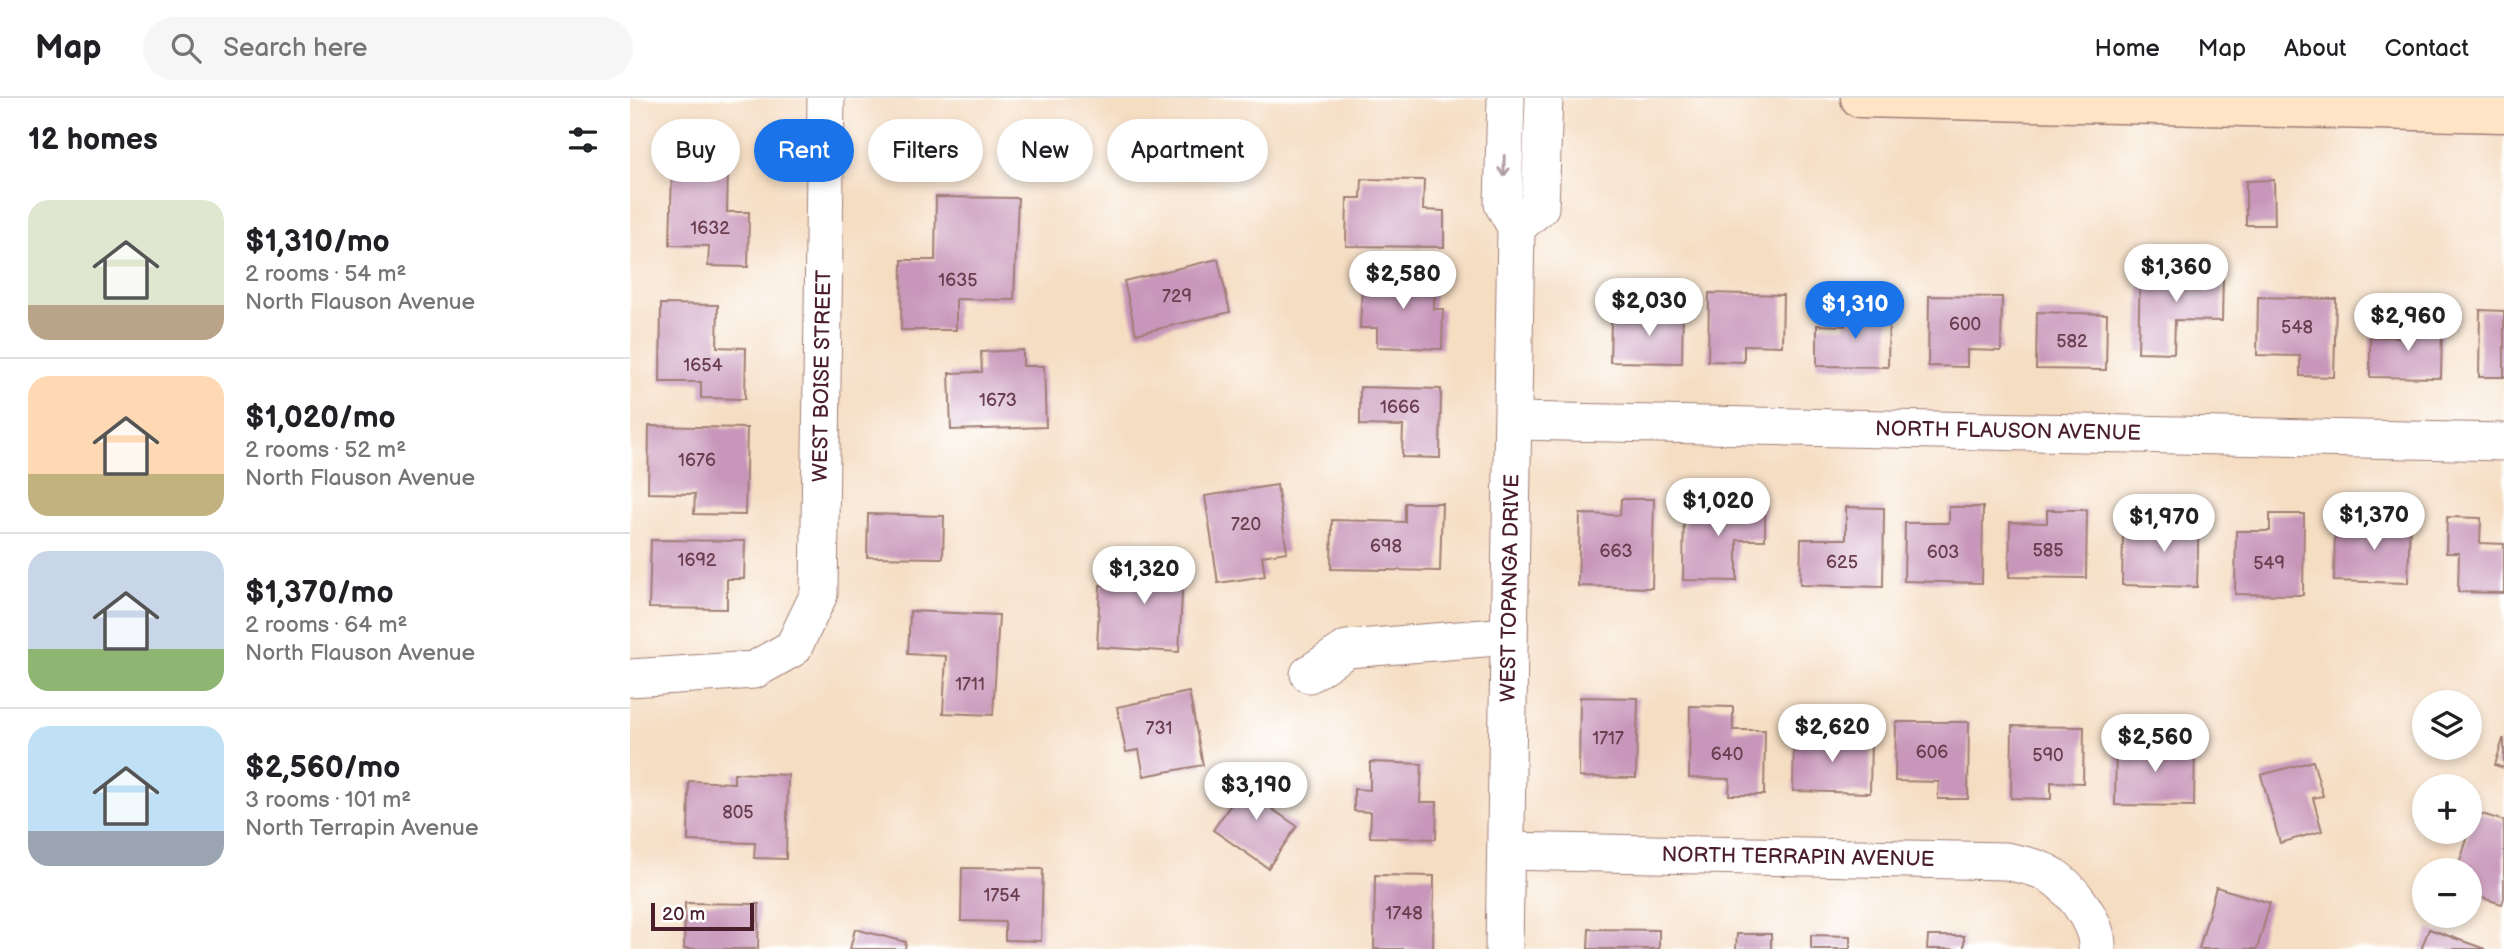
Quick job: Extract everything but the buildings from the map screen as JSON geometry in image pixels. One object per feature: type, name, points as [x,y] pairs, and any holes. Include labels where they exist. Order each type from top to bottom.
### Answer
[{"type":"main road","points":[[1860,98],[2504,113]]},
{"type":"street","name":"WEST BOISE STREET","points":[[630,678],[754,670],[793,648],[819,594],[826,98]]},
{"type":"street","name":"WEST TOPANGA DRIVE","points":[[1504,949],[1517,227],[1503,204],[1506,98]]},
{"type":"street","points":[[1517,227],[1540,207],[1544,98]]},
{"type":"street","name":"NORTH FLAUSON AVENUE","points":[[1513,421],[2504,442]]},
{"type":"street","points":[[1309,674],[1347,649],[1509,636]]},
{"type":"street","name":"NORTH TERRAPIN AVENUE","points":[[1506,851],[2006,861],[2045,872],[2079,899],[2098,940],[2097,949]]}]
